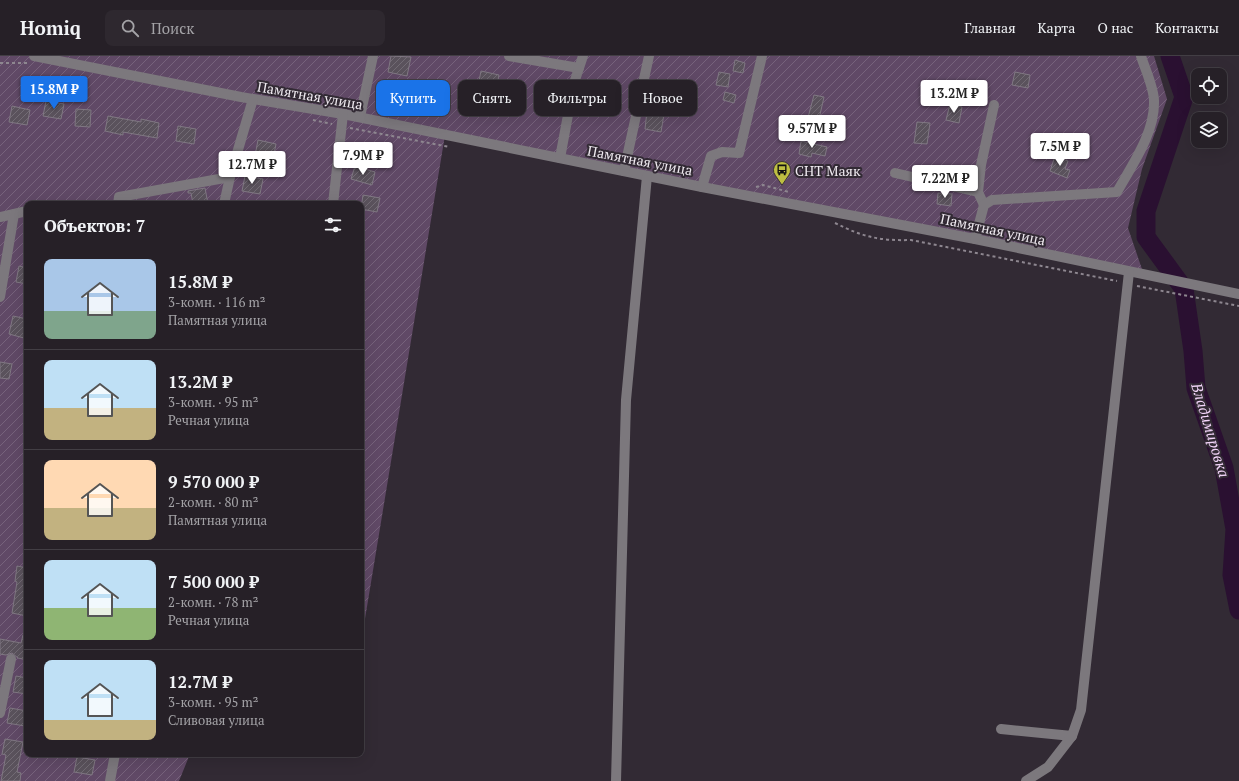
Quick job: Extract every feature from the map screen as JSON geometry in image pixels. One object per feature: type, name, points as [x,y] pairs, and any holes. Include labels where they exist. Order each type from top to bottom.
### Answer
[{"type":"street","name":"Памятная улица","points":[[34,56],[253,99],[360,117],[624,172],[975,239],[1239,294]]},
{"type":"street","points":[[360,117],[373,56]]},
{"type":"street","points":[[509,56],[579,68]]},
{"type":"street","points":[[560,158],[579,68],[583,56]]},
{"type":"street","points":[[624,172],[649,56]]},
{"type":"street","points":[[702,187],[711,156],[722,152],[739,153],[762,56]]},
{"type":"street","points":[[984,205],[992,200],[1117,192],[1135,161],[1150,126],[1154,100],[1141,56]]},
{"type":"street","points":[[225,201],[230,177],[253,99]]},
{"type":"street","points":[[975,239],[984,205],[978,192],[981,165],[994,105]]},
{"type":"street","points":[[333,201],[343,114]]},
{"type":"street","points":[[895,173],[978,192]]},
{"type":"street","points":[[616,781],[626,400],[647,176]]},
{"type":"street","points":[[118,200],[230,177]]},
{"type":"street","points":[[0,217],[24,212]]},
{"type":"street","points":[[0,297],[14,214]]},
{"type":"street","points":[[1026,781],[1048,767],[1072,736],[1082,710],[1129,272]]},
{"type":"street","points":[[0,713],[11,659]]},
{"type":"street","points":[[1001,729],[1072,736]]},
{"type":"street","points":[[110,781],[114,757]]},
{"type":"shaded area","points":[[0,56],[1154,56],[1167,99],[1142,169],[1128,228],[1144,275],[445,135],[364,625],[364,201],[24,201],[24,757],[189,757],[179,781],[0,781]]},
{"type":"building","points":[[391,56],[411,57],[407,76],[388,72]]},
{"type":"building","points":[[735,60],[745,63],[743,73],[733,71]]},
{"type":"building","points":[[481,71],[499,75],[498,80],[479,80]]},
{"type":"building","points":[[719,72],[730,74],[728,87],[716,85]]},
{"type":"building","points":[[1015,72],[1030,75],[1028,88],[1012,85]]},
{"type":"building","points":[[725,92],[736,95],[734,103],[723,100]]},
{"type":"building","points":[[814,95],[824,97],[819,119],[817,119],[815,126],[806,125]]},
{"type":"building","points":[[46,101],[64,104],[61,119],[43,116]]},
{"type":"building","points":[[950,104],[962,107],[959,123],[946,120]]},
{"type":"building","points":[[12,106],[30,110],[27,125],[9,122]]},
{"type":"building","points":[[76,109],[91,110],[90,127],[75,126]]},
{"type":"building","points":[[108,116],[141,122],[141,119],[159,123],[157,138],[123,132],[123,135],[105,131]]},
{"type":"building","points":[[646,116],[664,116],[661,132],[645,129]]},
{"type":"building","points":[[917,122],[930,123],[927,144],[914,143]]},
{"type":"building","points":[[178,126],[196,129],[194,144],[176,141]]},
{"type":"building","points":[[258,140],[276,144],[273,159],[255,156]]},
{"type":"building","points":[[801,141],[827,147],[825,156],[812,153],[811,157],[799,154]]},
{"type":"building","points":[[1055,156],[1068,161],[1065,169],[1070,170],[1067,178],[1050,171]]},
{"type":"building","points":[[355,166],[375,172],[372,185],[351,179]]},
{"type":"building","points":[[245,176],[263,179],[260,194],[242,191]]},
{"type":"building","points":[[205,188],[207,201],[192,201],[191,193],[188,193],[188,191]]},
{"type":"building","points":[[938,193],[952,194],[951,206],[937,204]]},
{"type":"building","points":[[363,195],[380,198],[377,212],[364,210],[364,201],[362,201]]},
{"type":"building","points":[[19,266],[24,267],[24,283],[16,282]]},
{"type":"building","points":[[13,316],[24,318],[24,338],[9,334]]},
{"type":"building","points":[[0,362],[12,364],[9,379],[0,378]]},
{"type":"building","points":[[17,566],[24,567],[24,615],[12,613],[17,582],[15,581]]},
{"type":"building","points":[[24,635],[24,659],[18,658],[12,653],[6,655],[0,654],[0,639],[21,643]]},
{"type":"building","points":[[16,676],[24,677],[24,694],[13,692]]},
{"type":"building","points":[[10,708],[24,710],[24,726],[7,723]]},
{"type":"building","points":[[5,739],[23,742],[17,772],[21,773],[20,781],[1,781],[6,755],[2,754]]},
{"type":"building","points":[[77,757],[95,760],[92,775],[74,772]]},
{"type":"waterway","name":"Владимировка","points":[[1170,56],[1184,97],[1146,211],[1146,237],[1184,289],[1193,351],[1196,388],[1224,468],[1235,529],[1232,575],[1239,610]]},
{"type":"place","name":"СНТ Маяк","points":[[782,185]]}]
